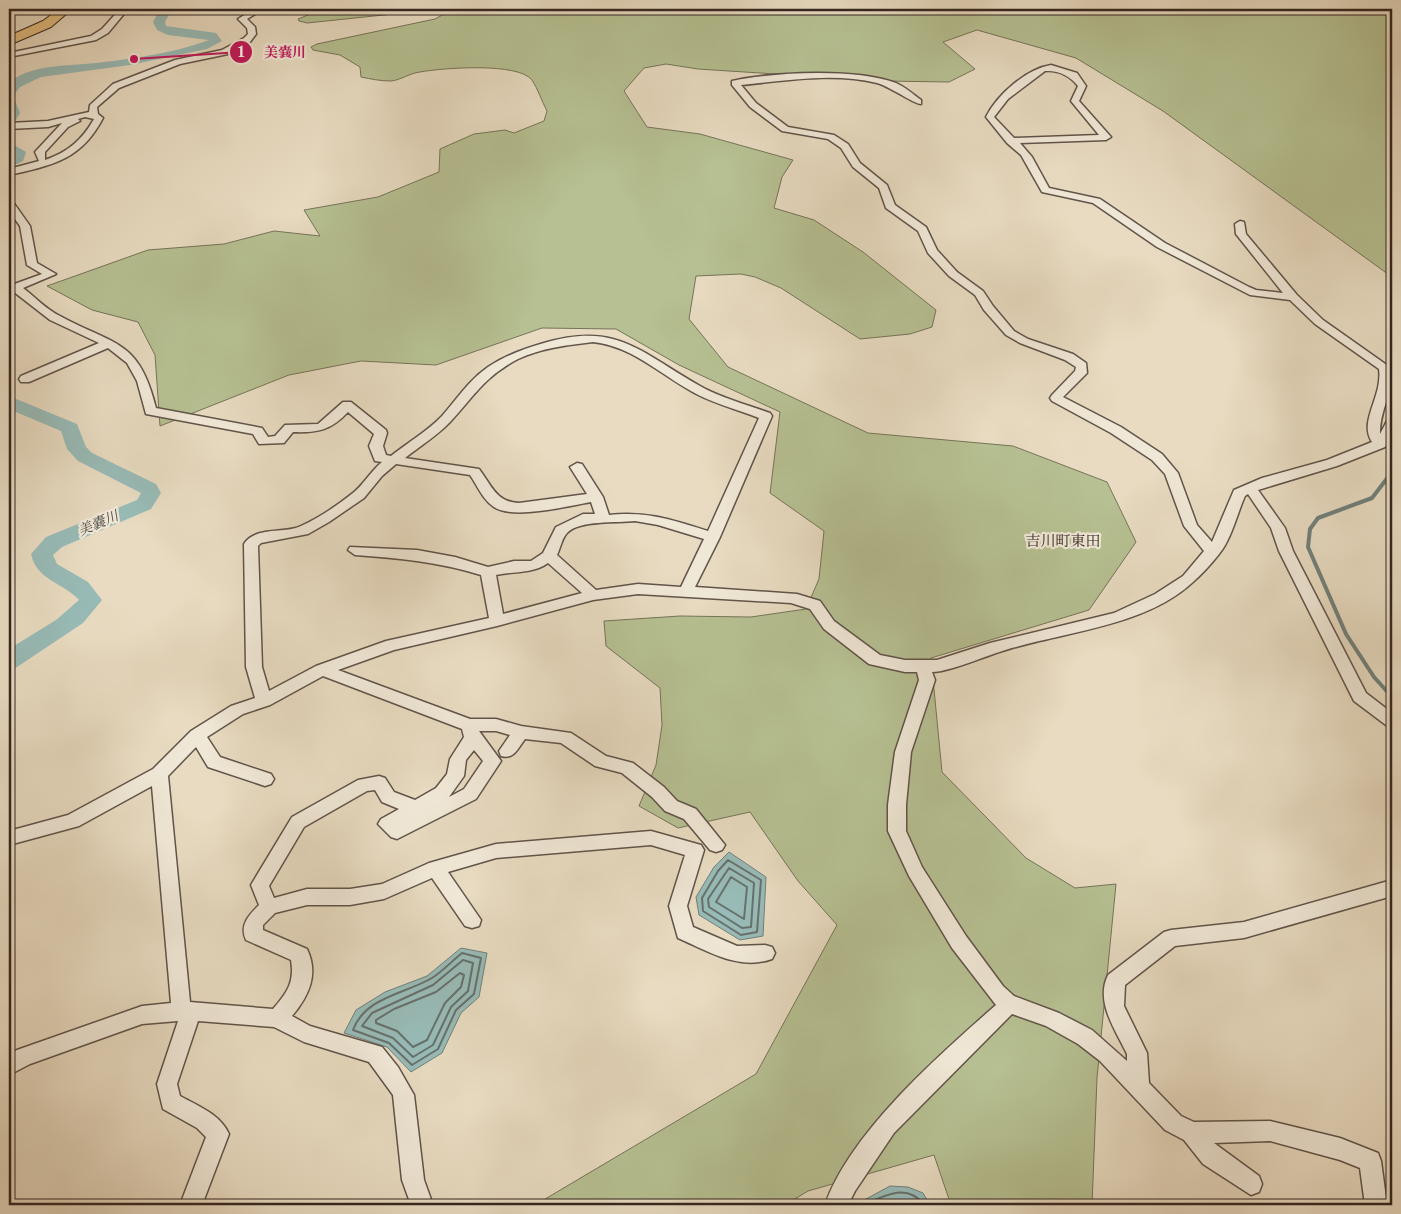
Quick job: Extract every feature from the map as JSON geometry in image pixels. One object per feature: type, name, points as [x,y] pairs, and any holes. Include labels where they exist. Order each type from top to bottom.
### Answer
[{"type":"main road","points":[[9,41],[47,24],[66,9]]},
{"type":"street","points":[[9,55],[93,38],[105,31],[124,9]]},
{"type":"street","points":[[41,159],[40,152],[65,125],[90,114],[97,101],[116,86],[178,62],[225,52],[247,40],[252,34],[251,27],[242,19],[260,10]]},
{"type":"street","points":[[1010,141],[1106,137],[1075,101],[1076,95],[1080,91],[1081,82],[1074,74],[1051,68],[1038,72],[993,109],[990,117],[1010,141],[1022,150],[1036,176],[1050,193],[1096,201],[1161,245],[1245,289],[1293,297]]},
{"type":"street","points":[[90,114],[88,102],[99,89],[131,72]]},
{"type":"street","points":[[918,102],[895,86],[853,78],[815,78],[735,83],[740,92],[753,105],[785,129],[838,141],[844,146],[856,165],[884,187],[890,206],[922,229],[932,251],[953,274],[979,293],[988,308],[1010,333],[1069,357],[1082,366],[1081,373],[1075,376],[1056,398],[1116,430],[1157,457],[1171,473],[1191,526],[1212,552]]},
{"type":"street","points":[[9,172],[64,158],[93,130],[99,118],[90,114],[48,124],[11,126]]},
{"type":"street","points":[[9,204],[25,226],[32,265],[51,274],[12,289]]},
{"type":"street","points":[[1240,224],[1242,234],[1246,240],[1293,297],[1319,322],[1385,368],[1387,383],[1373,425],[1374,434],[1380,444]]},
{"type":"street","points":[[12,289],[54,318],[109,342],[132,361],[143,381],[150,411],[257,431],[264,441],[279,440],[290,428],[320,430],[330,423],[347,405],[381,433],[376,446],[380,458],[474,472],[499,504],[510,507],[551,504],[596,497]]},
{"type":"street","points":[[264,701],[254,667],[251,544],[258,539],[303,530],[324,519],[359,496],[377,473],[446,420],[470,388],[492,370],[516,356],[558,343],[592,338],[610,340],[642,354],[697,390],[766,416],[713,537],[685,593]]},
{"type":"street","points":[[25,379],[109,342]]},
{"type":"street","points":[[12,838],[73,820],[159,774],[197,735],[237,710],[264,701],[322,670],[391,645],[497,621],[593,595],[638,589],[792,598],[816,605],[829,625],[875,660],[905,666],[923,667],[938,666],[990,648],[1062,629],[1118,617],[1160,598],[1188,579],[1212,552],[1226,528],[1240,493],[1267,481],[1332,463],[1380,444],[1392,424]]},
{"type":"street","points":[[577,467],[596,497],[604,520]]},
{"type":"street","points":[[1251,489],[1278,528],[1299,578],[1360,697],[1392,722]]},
{"type":"street","points":[[355,550],[427,557],[455,562],[488,572],[514,566],[534,566],[550,556],[561,530],[588,517],[604,520],[635,517],[713,537]]},
{"type":"street","points":[[550,556],[593,595]]},
{"type":"street","points":[[488,572],[497,621]]},
{"type":"street","points":[[923,667],[927,680],[903,752],[897,804],[897,831],[915,871],[959,942],[996,992],[1007,1003],[1052,1018],[1085,1037],[1107,1054],[1173,1123],[1192,1133],[1211,1156],[1251,1184]]},
{"type":"street","points":[[322,670],[471,732],[493,761],[470,794],[397,832],[387,824],[442,793],[454,776],[458,758],[471,732],[496,725],[521,732],[565,737],[601,761],[627,768],[658,792],[671,806],[690,814],[716,845]]},
{"type":"street","points":[[506,751],[521,732]]},
{"type":"street","points":[[197,735],[214,762],[265,779]]},
{"type":"street","points":[[159,774],[180,1001],[187,1011]]},
{"type":"street","points":[[269,906],[260,885],[298,822],[364,785],[379,782],[388,797],[416,808]]},
{"type":"street","points":[[277,1018],[296,997],[305,973],[300,955],[253,934],[254,922],[269,906],[307,897],[350,897],[384,891],[435,868],[496,851],[651,838],[695,850],[678,906],[685,932],[736,954],[765,953]]},
{"type":"street","points":[[435,868],[472,920]]},
{"type":"street","points":[[1139,1088],[1137,1053],[1114,1007],[1115,981],[1171,938],[1244,930],[1392,888]]},
{"type":"street","points":[[836,1205],[846,1183],[886,1126],[966,1044],[1003,1010],[1007,1003]]},
{"type":"street","points":[[187,1011],[167,1084],[170,1102],[205,1121],[218,1134],[191,1205]]},
{"type":"street","points":[[9,1065],[24,1057],[142,1015],[187,1011],[277,1018],[304,1033],[345,1047],[375,1054],[403,1093],[414,1178],[422,1205]]},
{"type":"street","points":[[1192,1133],[1270,1131],[1340,1149],[1370,1161],[1376,1205]]},
{"type":"green space","points":[[323,9],[441,9],[307,23],[298,19]]},
{"type":"green space","points":[[441,9],[1387,9],[1392,11],[1392,277],[1163,111],[1076,58],[977,30],[943,42],[975,69],[949,82],[884,81],[698,69],[666,64],[644,68],[624,91],[647,127],[700,134],[793,160],[782,177],[774,208],[814,220],[863,252],[936,310],[932,327],[910,334],[860,339],[781,288],[755,277],[741,274],[696,276],[689,319],[728,367],[868,433],[1013,446],[1107,482],[1136,542],[1089,610],[931,658],[942,772],[1026,858],[1075,888],[1116,884],[1097,1078],[1092,1205],[951,1205],[934,1155],[808,1191],[785,1205],[535,1205],[756,1074],[837,925],[798,881],[750,812],[678,828],[639,806],[656,765],[662,725],[660,688],[606,646],[604,621],[680,616],[751,617],[806,609],[819,579],[824,531],[770,493],[780,412],[679,365],[616,329],[542,328],[436,365],[361,361],[289,375],[160,426],[155,355],[138,322],[92,310],[47,286],[148,250],[224,244],[274,231],[320,236],[304,210],[378,197],[439,172],[440,149],[474,134],[505,130],[514,133],[544,121],[547,111],[532,80],[524,74],[496,69],[461,68],[431,70],[391,81],[379,80],[361,77],[360,67],[340,55],[313,50],[311,47],[317,44],[435,19],[446,13]]},
{"type":"water","points":[[729,852],[766,877],[763,936],[740,940],[699,915],[696,897],[714,867]]},
{"type":"water","points":[[461,948],[487,953],[479,997],[461,1013],[442,1053],[411,1072],[387,1047],[344,1033],[356,1010],[385,992],[427,976]]},
{"type":"water","points":[[890,1186],[908,1187],[923,1193],[930,1205],[855,1205]]},
{"type":"waterway","name":"美嚢川","points":[[9,93],[15,84],[25,78],[38,74],[105,66],[203,46],[216,41],[212,36],[168,31],[161,28],[159,22],[166,9]]},
{"type":"waterway","name":"美嚢川","points":[[9,99],[13,113],[9,120]]},
{"type":"waterway","name":"美嚢川","points":[[9,146],[19,152],[18,158],[9,164]]},
{"type":"waterway","name":"美嚢川","points":[[9,402],[70,428],[77,449],[85,457],[149,488],[151,493],[144,504],[54,542],[42,554],[44,563],[49,569],[80,588],[91,600],[84,610],[65,626],[29,646],[9,661]]},
{"type":"waterway","points":[[1392,472],[1372,498],[1318,518],[1310,529],[1308,547],[1346,634],[1374,677],[1392,697]]},
{"type":"place","name":"美嚢川","points":[[134,59]]},
{"type":"district","name":"吉川町東田","points":[[1063,541]]}]
